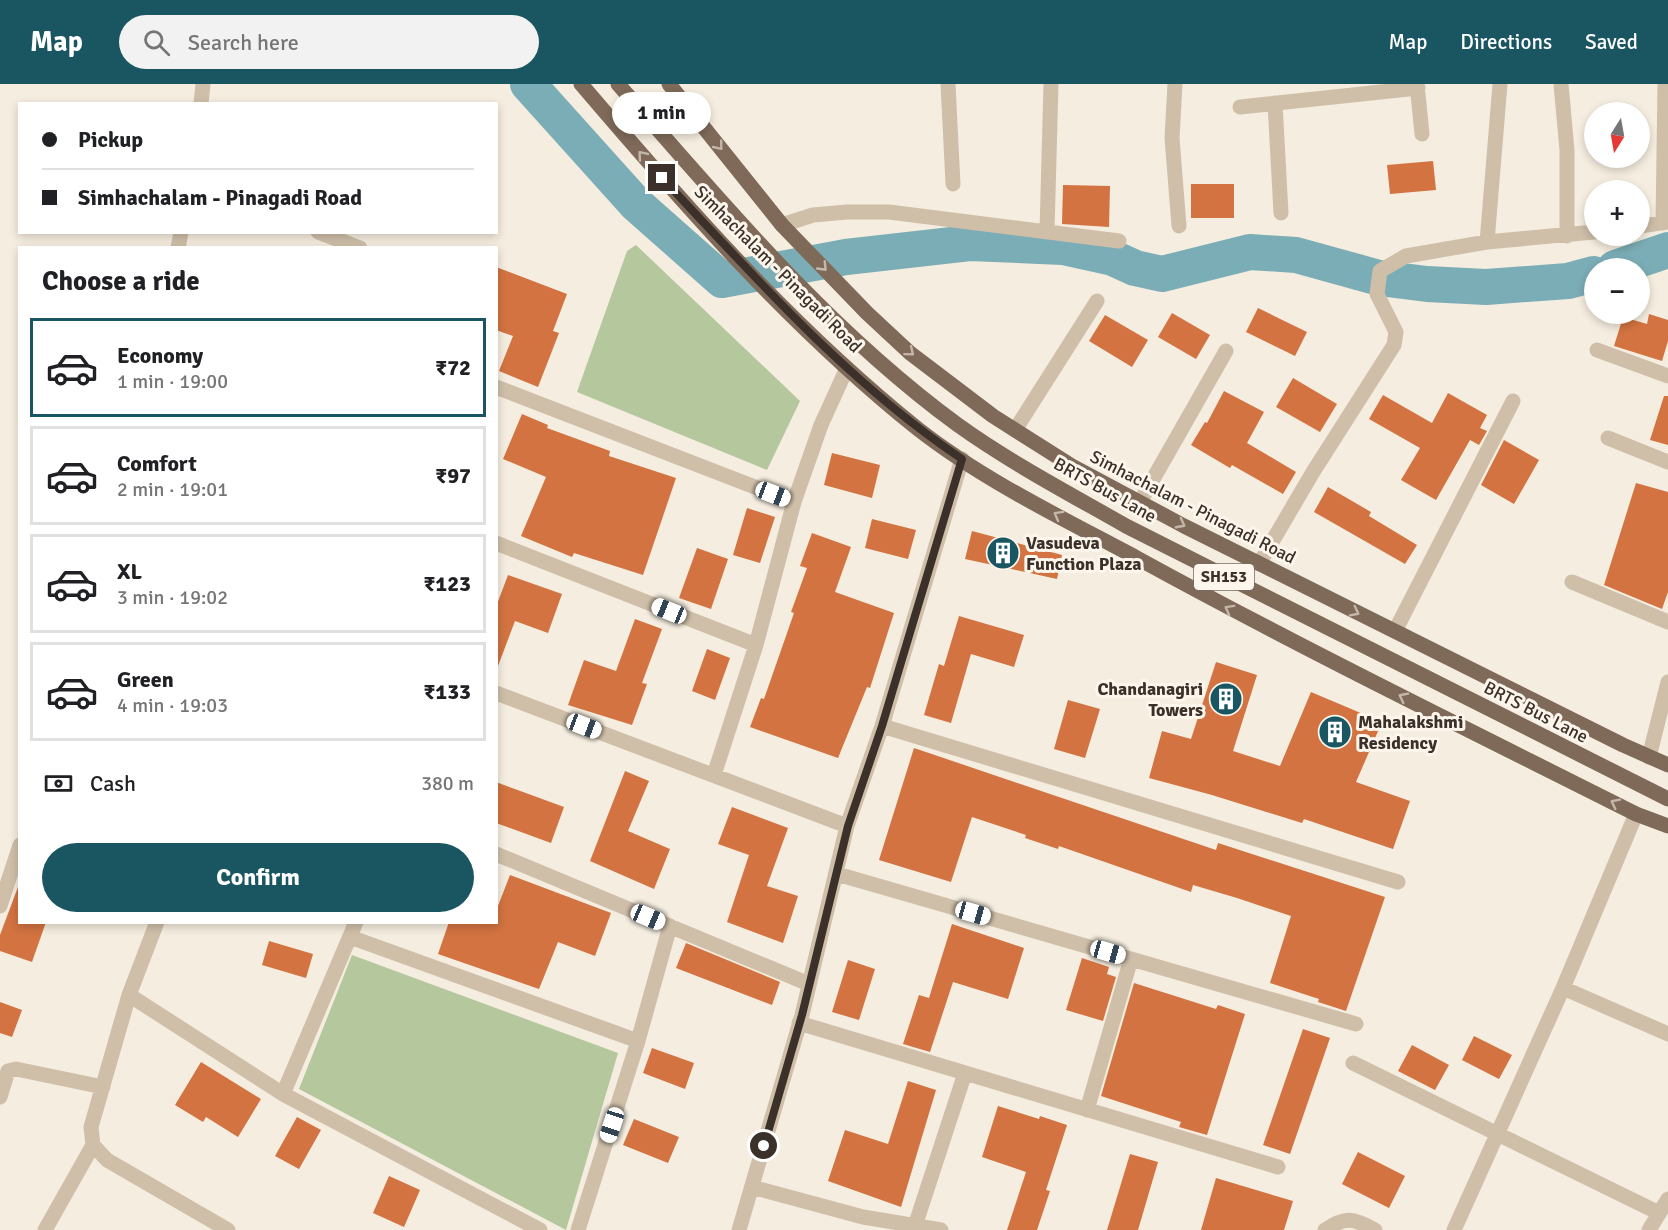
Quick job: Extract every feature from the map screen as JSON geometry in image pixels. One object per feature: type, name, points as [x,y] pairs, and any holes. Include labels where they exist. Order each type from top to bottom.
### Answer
[{"type":"main road","name":"Simhachalam - Pinagadi Road","points":[[581,84],[662,178],[766,290],[847,368],[920,430],[962,459],[1018,494],[1250,620],[1636,814],[1668,826]]},
{"type":"main road","name":"BRTS Bus Lane","points":[[618,84],[748,234],[814,302],[857,342],[959,425],[1060,489],[1232,581],[1668,800]]},
{"type":"main road","name":"Simhachalam - Pinagadi Road","points":[[669,84],[782,225],[867,313],[910,353],[1014,430],[1072,466],[1260,564],[1668,765]]},
{"type":"street","points":[[201,102],[203,84]]},
{"type":"street","points":[[948,84],[953,184]]},
{"type":"street","points":[[1047,231],[1051,84]]},
{"type":"street","points":[[1176,84],[1172,138],[1179,226]]},
{"type":"street","points":[[1487,242],[1500,84]]},
{"type":"street","points":[[1561,84],[1567,150],[1567,236]]},
{"type":"street","points":[[1650,225],[1665,223],[1665,84]]},
{"type":"street","points":[[1240,107],[1417,86],[1422,134]]},
{"type":"street","points":[[1275,103],[1281,213]]},
{"type":"street","points":[[782,225],[813,215],[878,212],[1119,241]]},
{"type":"street","points":[[1260,564],[1313,472],[1394,345],[1396,332],[1377,294],[1380,271],[1406,256],[1487,242],[1584,233]]},
{"type":"street","points":[[323,234],[355,246]]},
{"type":"street","points":[[1014,430],[1097,301]]},
{"type":"street","points":[[1597,350],[1668,376]]},
{"type":"street","points":[[1140,502],[1226,351]]},
{"type":"street","points":[[714,775],[756,645],[794,502],[821,425],[847,368]]},
{"type":"street","points":[[498,388],[794,502]]},
{"type":"street","points":[[1395,632],[1512,401]]},
{"type":"street","points":[[1608,438],[1668,462]]},
{"type":"street","points":[[739,1230],[800,1023],[848,826],[882,726],[962,459]]},
{"type":"street","points":[[498,544],[756,645]]},
{"type":"street","points":[[1572,582],[1668,622]]},
{"type":"street","points":[[1649,757],[1668,682]]},
{"type":"street","points":[[498,694],[848,826]]},
{"type":"street","points":[[882,726],[1398,882]]},
{"type":"street","points":[[1454,1230],[1563,988],[1636,814]]},
{"type":"street","points":[[0,906],[18,851]]},
{"type":"street","points":[[498,855],[809,984]]},
{"type":"street","points":[[837,874],[1356,1024]]},
{"type":"street","points":[[45,1230],[93,1145],[91,1127],[129,995],[156,924]]},
{"type":"street","points":[[283,1094],[355,924]]},
{"type":"street","points":[[578,1230],[638,1041],[670,926]]},
{"type":"street","points":[[350,937],[638,1041]]},
{"type":"street","points":[[1087,1110],[1131,959]]},
{"type":"street","points":[[1563,988],[1668,1034]]},
{"type":"street","points":[[129,995],[283,1094],[540,1230]]},
{"type":"street","points":[[800,1023],[1278,1167]]},
{"type":"street","points":[[1353,1063],[1659,1213]]},
{"type":"street","points":[[0,1097],[8,1071],[16,1069],[103,1086]]},
{"type":"street","points":[[915,1226],[965,1073]]},
{"type":"street","points":[[93,1145],[107,1160],[228,1230]]},
{"type":"street","points":[[752,1187],[863,1217],[941,1230]]},
{"type":"street","points":[[1649,1230],[1668,1199]]},
{"type":"street","points":[[1324,1230],[1339,1221],[1357,1220],[1375,1230]]},
{"type":"green space","points":[[636,245],[800,401],[767,470],[577,392],[627,251]]},
{"type":"green space","points":[[352,955],[618,1053],[566,1230],[299,1089]]},
{"type":"building","points":[[1433,161],[1436,190],[1390,194],[1387,165]]},
{"type":"building","points":[[1191,184],[1234,184],[1234,218],[1191,218]]},
{"type":"building","points":[[1063,185],[1110,186],[1109,227],[1062,224]]},
{"type":"building","points":[[498,268],[567,294],[553,331],[559,333],[538,387],[499,371],[513,336],[498,331]]},
{"type":"building","points":[[1258,308],[1307,332],[1295,356],[1246,332]]},
{"type":"building","points":[[1172,313],[1210,335],[1196,359],[1158,337]]},
{"type":"building","points":[[1650,314],[1668,320],[1668,341],[1662,361],[1614,346],[1621,324],[1650,324]]},
{"type":"building","points":[[1105,315],[1148,340],[1132,367],[1089,341]]},
{"type":"building","points":[[1293,378],[1337,404],[1320,432],[1276,407]]},
{"type":"building","points":[[1224,391],[1264,412],[1247,443],[1296,472],[1283,494],[1232,465],[1230,468],[1191,445],[1205,422],[1207,423]]},
{"type":"building","points":[[1448,393],[1487,415],[1480,428],[1487,431],[1479,445],[1470,440],[1436,500],[1401,480],[1420,448],[1369,419],[1383,395],[1432,423]]},
{"type":"building","points":[[1664,396],[1668,396],[1668,445],[1650,440]]},
{"type":"building","points":[[522,414],[548,425],[547,428],[610,451],[609,456],[676,478],[643,575],[574,553],[572,557],[521,536],[546,477],[503,459]]},
{"type":"building","points":[[1504,440],[1539,460],[1514,504],[1481,485]]},
{"type":"building","points":[[832,453],[880,465],[872,498],[824,485]]},
{"type":"building","points":[[1636,483],[1668,492],[1668,592],[1662,609],[1604,585]]},
{"type":"building","points":[[1328,487],[1371,512],[1369,516],[1417,545],[1405,564],[1314,512]]},
{"type":"building","points":[[747,508],[775,517],[760,563],[733,555]]},
{"type":"building","points":[[872,519],[916,530],[908,559],[865,548]]},
{"type":"building","name":"Vasudeva Function Plaza","points":[[972,531],[1062,555],[1057,579],[965,559]]},
{"type":"building","points":[[812,533],[851,547],[835,592],[894,613],[870,688],[867,687],[838,758],[750,727],[761,698],[764,699],[794,613],[791,612],[807,568],[800,566]]},
{"type":"building","points":[[697,548],[728,559],[711,609],[679,598]]},
{"type":"building","points":[[508,575],[562,594],[548,633],[515,621],[498,666],[498,602]]},
{"type":"building","points":[[959,616],[1024,635],[1014,667],[971,654],[951,723],[924,715],[939,664],[944,666]]},
{"type":"building","points":[[635,619],[662,629],[642,683],[647,684],[632,725],[568,705],[584,660],[616,671]]},
{"type":"building","points":[[707,649],[730,658],[715,700],[692,691]]},
{"type":"building","points":[[1216,662],[1257,675],[1233,751],[1280,766],[1311,692],[1382,722],[1356,782],[1410,801],[1393,849],[1304,819],[1302,823],[1149,778],[1162,731],[1191,739]]},
{"type":"building","points":[[1068,700],[1100,709],[1085,758],[1054,749]]},
{"type":"building","points":[[914,748],[1216,850],[1218,843],[1385,897],[1346,1011],[1318,1002],[1319,999],[1270,983],[1291,916],[1237,898],[1193,885],[1191,892],[1059,846],[1058,849],[1025,838],[1026,835],[972,817],[951,882],[879,860]]},
{"type":"building","points":[[625,771],[649,781],[628,831],[670,849],[654,889],[590,861]]},
{"type":"building","points":[[498,783],[564,807],[551,843],[498,824]]},
{"type":"building","points":[[732,807],[788,828],[767,886],[798,896],[783,943],[727,922],[749,855],[718,844]]},
{"type":"building","points":[[510,875],[611,913],[595,956],[558,942],[539,989],[438,954],[448,924],[498,924],[498,906]]},
{"type":"building","points":[[18,887],[18,924],[45,924],[32,962],[0,951],[0,935]]},
{"type":"building","points":[[952,924],[1024,948],[1008,999],[953,982],[930,1052],[903,1044],[919,995],[929,998]]},
{"type":"building","points":[[269,941],[313,954],[306,978],[262,965]]},
{"type":"building","points":[[686,943],[780,982],[772,1005],[676,968]]},
{"type":"building","points":[[1082,958],[1109,967],[1107,974],[1116,977],[1103,1021],[1066,1010]]},
{"type":"building","points":[[848,960],[875,969],[859,1020],[832,1012]]},
{"type":"building","points":[[1134,983],[1216,1009],[1218,1005],[1245,1014],[1207,1135],[1179,1127],[1181,1122],[1101,1096]]},
{"type":"building","points":[[0,1002],[22,1010],[12,1037],[0,1033]]},
{"type":"building","points":[[1303,1029],[1330,1038],[1290,1154],[1263,1145]]},
{"type":"building","points":[[1474,1036],[1512,1055],[1499,1079],[1462,1060]]},
{"type":"building","points":[[1412,1045],[1449,1065],[1435,1090],[1398,1071]]},
{"type":"building","points":[[652,1048],[694,1063],[685,1089],[643,1073]]},
{"type":"building","points":[[201,1062],[261,1099],[238,1137],[206,1117],[203,1122],[175,1105]]},
{"type":"building","points":[[908,1081],[936,1090],[901,1207],[828,1181],[845,1130],[888,1144]]},
{"type":"building","points":[[998,1106],[1067,1125],[1046,1190],[1050,1191],[1037,1230],[1007,1230],[1026,1172],[982,1157]]},
{"type":"building","points":[[297,1117],[321,1130],[299,1169],[275,1156]]},
{"type":"building","points":[[634,1119],[679,1137],[668,1163],[623,1145]]},
{"type":"building","points":[[1358,1152],[1405,1176],[1389,1208],[1342,1184]]},
{"type":"building","points":[[1130,1154],[1158,1162],[1138,1230],[1107,1230]]},
{"type":"building","points":[[389,1176],[420,1190],[404,1227],[373,1213]]},
{"type":"building","points":[[1216,1178],[1293,1201],[1284,1230],[1201,1230]]},
{"type":"waterway","points":[[528,84],[636,204],[722,280],[846,257],[970,243],[1063,247],[1113,258],[1135,268],[1162,274],[1250,252],[1296,255],[1379,278],[1427,284],[1486,287],[1568,281],[1584,277]]},
{"type":"waterway","points":[[1644,258],[1668,250]]},
{"type":"place","name":"Vasudeva Function Plaza","points":[[1003,553]]},
{"type":"place","name":"Chandanagiri Towers","points":[[1226,699]]},
{"type":"place","name":"Mahalakshmi Residency","points":[[1335,732]]},
{"type":"route","points":[[662,178],[766,290],[820,344],[920,430],[962,459],[882,726],[848,826],[802,1015],[764,1146]]}]
